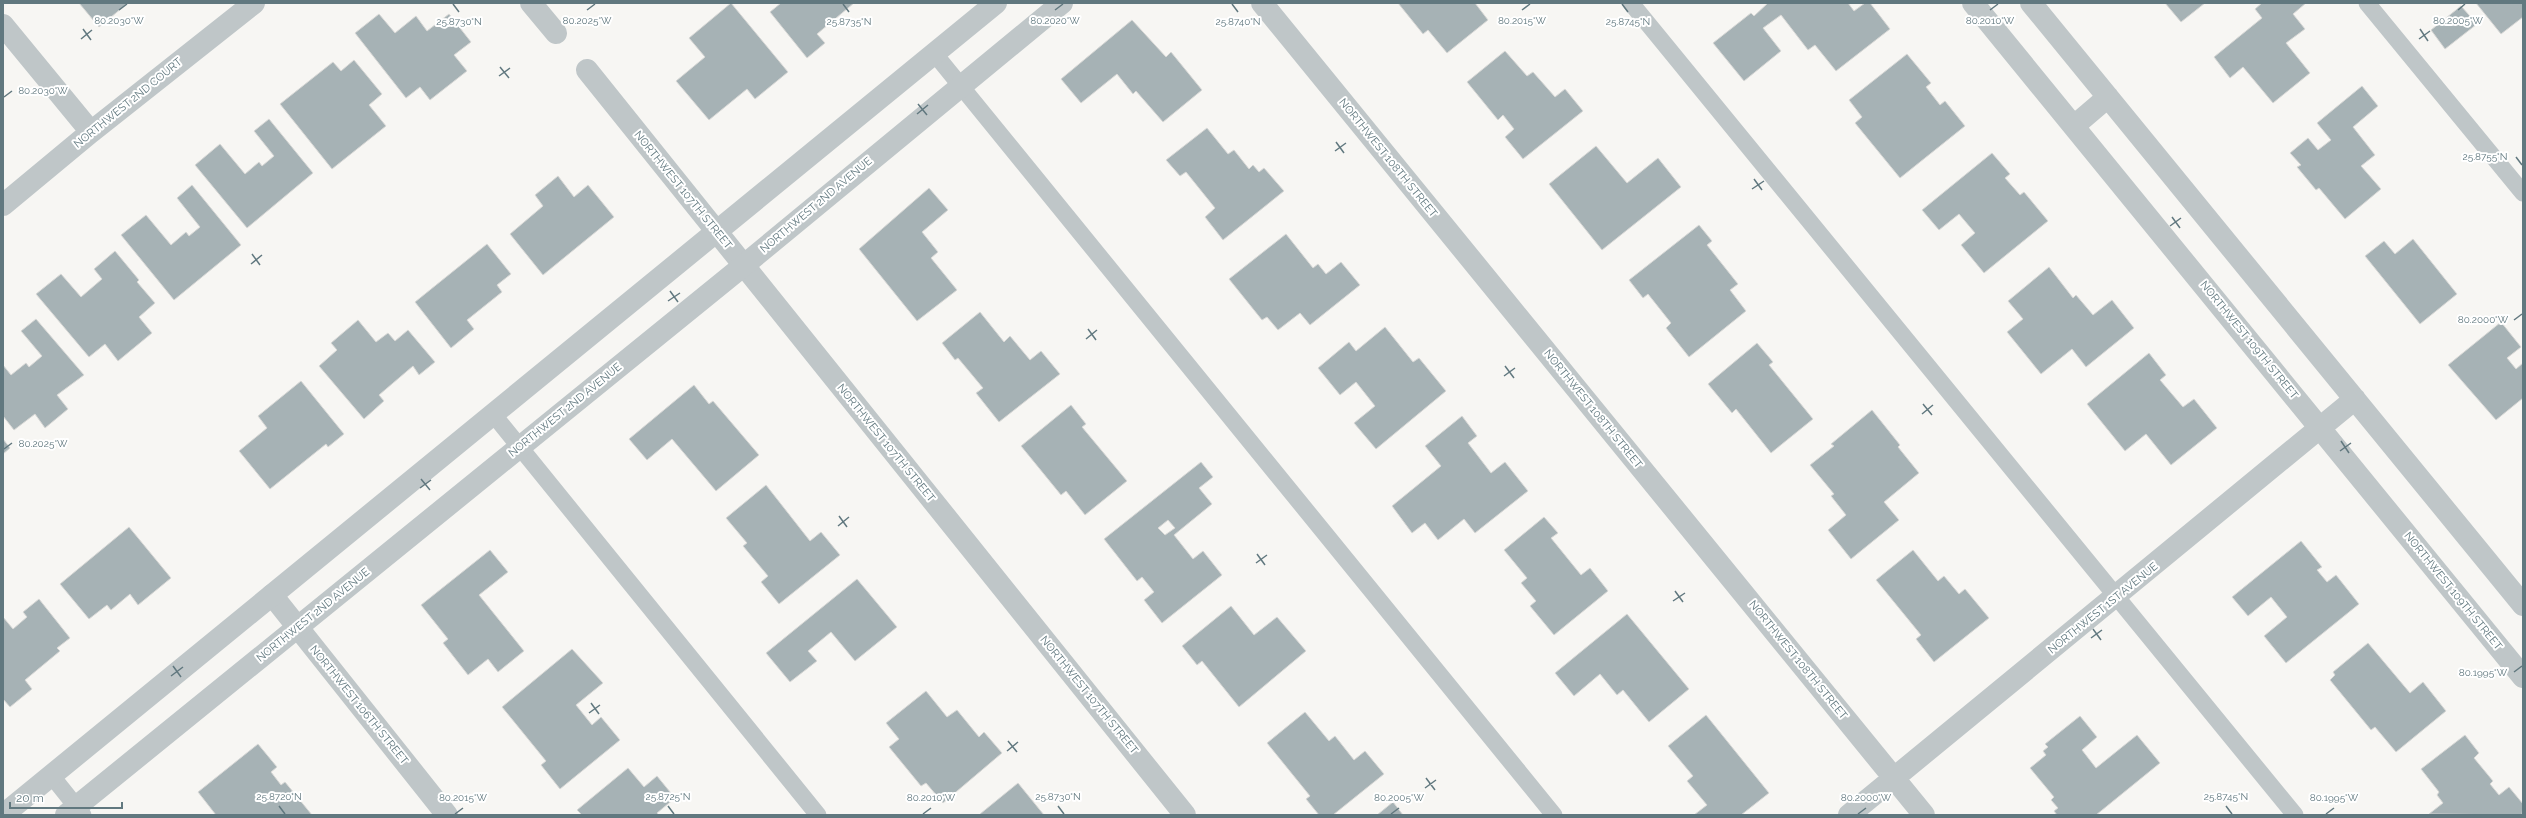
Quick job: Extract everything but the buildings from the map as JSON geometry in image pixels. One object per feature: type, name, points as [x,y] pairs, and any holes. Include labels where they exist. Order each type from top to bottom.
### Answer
[{"type":"street","name":"NORTHWEST 2ND COURT","points":[[3,205],[91,132],[254,3]]},
{"type":"street","points":[[531,3],[556,33]]},
{"type":"street","points":[[3,815],[996,3]]},
{"type":"street","name":"NORTHWEST 2ND AVENUE","points":[[75,812],[297,628],[518,447],[743,266],[1062,3]]},
{"type":"street","name":"NORTHWEST 108TH STREET","points":[[1262,3],[1924,815]]},
{"type":"street","name":"NORTHWEST 109TH STREET","points":[[1973,3],[2523,677]]},
{"type":"street","points":[[2031,3],[2523,605]]},
{"type":"street","points":[[3,25],[91,132]]},
{"type":"street","name":"NORTHWEST 107TH STREET","points":[[587,70],[1185,815]]},
{"type":"street","points":[[2074,126],[2108,97]]},
{"type":"street","name":"NORTHWEST 1ST AVENUE","points":[[1849,815],[2355,399]]},
{"type":"street","name":"NORTHWEST 106TH STREET","points":[[272,595],[447,815]]},
{"type":"lane","points":[[1631,3],[2295,815]]},
{"type":"lane","points":[[2367,3],[2523,193]]},
{"type":"lane","points":[[934,53],[1554,815]]},
{"type":"lane","points":[[493,414],[518,447],[818,815]]},
{"type":"lane","points":[[51,775],[75,812]]}]
